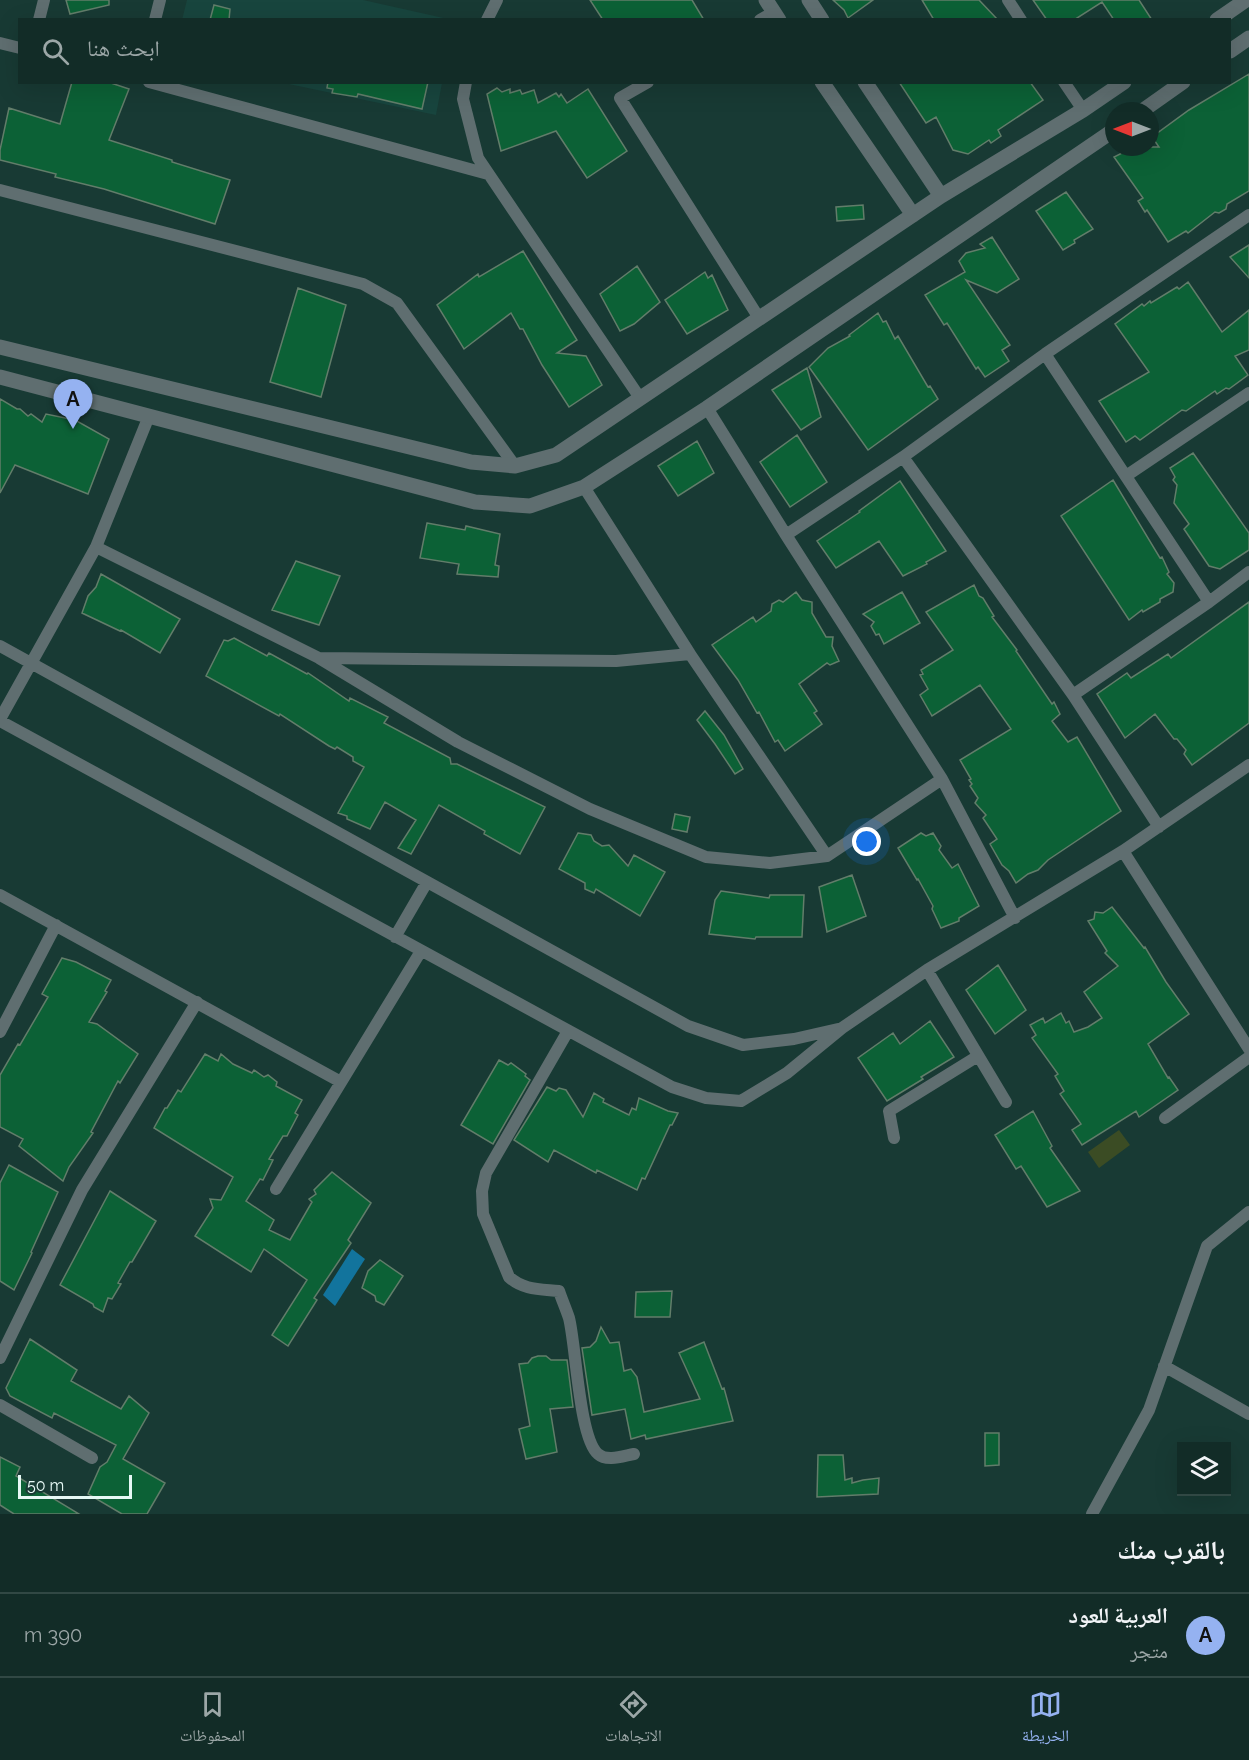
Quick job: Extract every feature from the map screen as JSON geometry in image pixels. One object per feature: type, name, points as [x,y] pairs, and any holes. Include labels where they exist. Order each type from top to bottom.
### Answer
[{"type":"street","points":[[40,18],[44,0]]},
{"type":"street","points":[[156,18],[160,0]]},
{"type":"street","points":[[488,18],[495,0]]},
{"type":"street","points":[[809,0],[821,18]]},
{"type":"street","points":[[1008,0],[1020,18]]},
{"type":"street","points":[[1220,18],[1246,0]]},
{"type":"street","points":[[1231,50],[1249,38]]},
{"type":"street","points":[[0,43],[18,48]]},
{"type":"street","points":[[156,84],[488,174]]},
{"type":"street","points":[[466,84],[463,99],[478,158],[640,398]]},
{"type":"street","points":[[644,84],[620,98],[759,318]]},
{"type":"street","points":[[823,84],[913,215]]},
{"type":"street","points":[[866,84],[941,196]]},
{"type":"street","points":[[1065,84],[1083,110]]},
{"type":"street","points":[[0,347],[471,462],[515,466],[556,455],[941,196],[1083,110],[1121,84]]},
{"type":"street","points":[[1155,102],[1180,84]]},
{"type":"street","points":[[0,377],[475,502],[530,506],[584,487],[707,408],[1105,136]]},
{"type":"street","points":[[0,190],[363,284],[398,303],[515,466]]},
{"type":"street","points":[[786,535],[903,457],[1045,354],[1249,215]]},
{"type":"street","points":[[1045,354],[1209,602]]},
{"type":"street","points":[[1126,476],[1249,393]]},
{"type":"street","points":[[707,408],[942,779],[1015,918]]},
{"type":"street","points":[[149,416],[96,547],[0,720],[672,1087],[706,1098],[741,1101],[787,1073],[842,1028],[927,970],[1124,851],[1249,765]]},
{"type":"street","points":[[903,457],[1073,695],[1159,827]]},
{"type":"street","points":[[584,487],[690,654],[827,856]]},
{"type":"street","points":[[96,547],[319,658],[458,742],[590,808],[706,857],[770,863],[827,856],[942,779]]},
{"type":"street","points":[[1073,695],[1249,572]]},
{"type":"street","points":[[0,646],[688,1026],[743,1045],[794,1040],[842,1028]]},
{"type":"street","points":[[319,658],[616,661],[690,654]]},
{"type":"street","points":[[1124,851],[1249,1049]]},
{"type":"street","points":[[395,937],[427,882]]},
{"type":"street","points":[[0,894],[341,1082]]},
{"type":"street","points":[[0,1032],[56,925]]},
{"type":"street","points":[[276,1189],[421,951]]},
{"type":"street","points":[[927,970],[1006,1102]]},
{"type":"street","points":[[0,1358],[82,1190],[197,1002]]},
{"type":"street","points":[[568,1031],[486,1173],[482,1191],[483,1214],[509,1276],[517,1284],[526,1287],[559,1291],[569,1318],[580,1398],[590,1442],[597,1454],[604,1458],[634,1454]]},
{"type":"street","points":[[894,1138],[890,1111],[978,1056]]},
{"type":"street","points":[[1166,1118],[1249,1057]]},
{"type":"street","points":[[1092,1514],[1149,1410],[1207,1246],[1249,1212]]},
{"type":"street","points":[[1164,1366],[1249,1414]]},
{"type":"street","points":[[0,1405],[92,1458]]},
{"type":"shaded area","points":[[187,0],[363,0],[444,18],[182,18]]},
{"type":"shaded area","points":[[289,84],[442,84],[436,115]]},
{"type":"green space","points":[[1119,1130],[1130,1145],[1099,1168],[1088,1152]]},
{"type":"water","points":[[352,1249],[365,1259],[335,1306],[323,1295]]},
{"type":"building","points":[[66,0],[109,0],[109,5],[70,14]]},
{"type":"building","points":[[590,0],[692,0],[703,18],[602,18]]},
{"type":"building","points":[[833,0],[873,0],[848,18],[844,10]]},
{"type":"building","points":[[922,0],[979,0],[996,18],[933,18]]},
{"type":"building","points":[[1033,0],[1139,0],[1151,18],[1113,18],[1102,2],[1077,18],[1046,18]]},
{"type":"building","points":[[214,5],[230,9],[229,18],[211,18]]},
{"type":"building","points":[[1249,74],[1249,191],[1227,204],[1226,209],[1219,213],[1215,212],[1188,233],[1186,231],[1168,242],[1147,210],[1145,212],[1138,201],[1143,198],[1114,157],[1159,156],[1159,132],[1189,110]]},
{"type":"building","points":[[71,84],[114,84],[129,89],[109,140],[230,180],[215,224],[104,189],[55,177],[56,174],[0,160],[9,108],[60,124]]},
{"type":"building","points":[[328,84],[428,84],[422,109],[358,94],[357,97],[332,93],[333,89],[327,88]]},
{"type":"building","points":[[900,84],[1031,84],[1043,100],[998,130],[1001,136],[991,143],[989,140],[968,154],[953,150],[936,117],[926,123]]},
{"type":"building","points":[[497,88],[502,92],[510,89],[510,93],[520,90],[522,94],[534,90],[538,103],[556,93],[559,97],[561,94],[567,103],[588,89],[627,151],[587,178],[556,131],[501,151],[487,94]]},
{"type":"building","points":[[1066,192],[1093,229],[1074,240],[1075,243],[1063,250],[1036,211]]},
{"type":"building","points":[[863,205],[864,219],[837,221],[836,207]]},
{"type":"building","points":[[992,237],[1019,279],[997,293],[966,280],[1010,345],[1002,350],[1009,361],[985,377],[978,367],[976,369],[947,323],[944,325],[925,295],[965,272],[959,261],[966,253],[985,248],[980,244]]},
{"type":"building","points":[[1249,245],[1249,278],[1230,257]]},
{"type":"building","points":[[523,251],[577,340],[557,353],[586,356],[602,385],[569,407],[542,365],[523,329],[520,329],[511,313],[464,349],[437,305],[478,274],[479,277]]},
{"type":"building","points":[[637,266],[660,302],[634,324],[620,331],[600,294]]},
{"type":"building","points":[[705,272],[708,278],[712,275],[728,310],[687,334],[665,300]]},
{"type":"building","points":[[1188,282],[1222,332],[1249,310],[1249,350],[1235,356],[1248,375],[1229,389],[1226,388],[1217,394],[1215,391],[1186,411],[1182,410],[1140,440],[1135,436],[1126,442],[1099,401],[1149,372],[1115,324],[1142,304],[1144,306],[1150,301],[1151,303]]},
{"type":"building","points":[[298,288],[346,305],[321,397],[270,382]]},
{"type":"building","points":[[878,313],[883,322],[886,321],[895,339],[898,336],[928,387],[930,386],[938,399],[868,450],[809,367],[828,348],[850,336]]},
{"type":"building","points":[[807,368],[821,417],[801,430],[772,390]]},
{"type":"building","points":[[0,399],[42,422],[46,414],[75,420],[109,439],[88,494],[15,465],[0,493]]},
{"type":"building","points":[[797,435],[827,482],[790,507],[760,462]]},
{"type":"building","points":[[697,441],[714,473],[678,496],[658,466]]},
{"type":"building","points":[[1193,453],[1249,533],[1249,550],[1220,569],[1209,566],[1184,529],[1189,524],[1174,503],[1177,485],[1170,468]]},
{"type":"building","points":[[1113,480],[1160,558],[1162,557],[1169,572],[1167,574],[1174,583],[1173,592],[1129,620],[1061,516]]},
{"type":"building","points":[[900,481],[946,551],[903,576],[879,541],[836,568],[817,541]]},
{"type":"building","points":[[427,523],[465,530],[466,526],[500,534],[495,565],[499,566],[498,577],[457,574],[459,564],[420,558]]},
{"type":"building","points":[[296,561],[340,576],[319,625],[272,610]]},
{"type":"building","points":[[101,574],[180,619],[160,653],[121,630],[82,613],[88,596],[96,587]]},
{"type":"building","points":[[974,585],[994,616],[992,617],[1017,650],[1052,704],[1054,702],[1060,714],[1052,721],[1068,742],[1077,737],[1121,811],[1016,883],[990,844],[997,839],[983,818],[986,815],[975,803],[978,798],[970,786],[972,784],[969,780],[971,779],[960,760],[1011,729],[980,685],[932,716],[920,695],[928,689],[920,675],[923,674],[921,670],[953,650],[926,612]]},
{"type":"building","points":[[796,592],[802,600],[812,602],[812,613],[826,637],[833,637],[832,646],[839,661],[830,665],[827,663],[799,684],[817,711],[814,713],[822,724],[785,751],[778,740],[775,742],[759,712],[757,713],[738,680],[712,645],[753,617],[756,622],[771,611],[772,604],[779,600],[783,602]]},
{"type":"building","points":[[902,592],[920,623],[884,644],[879,634],[876,635],[871,626],[874,622],[863,614]]},
{"type":"building","points":[[1249,602],[1249,723],[1192,765],[1184,754],[1186,750],[1177,739],[1174,739],[1155,714],[1125,738],[1097,694],[1127,673],[1131,678],[1168,654],[1171,658]]},
{"type":"building","points":[[234,638],[267,656],[269,653],[308,673],[349,701],[350,698],[388,717],[384,723],[450,758],[451,764],[457,764],[545,807],[520,854],[439,805],[411,854],[398,848],[416,820],[385,802],[370,829],[338,813],[364,767],[353,761],[353,757],[337,747],[335,749],[329,746],[280,714],[279,716],[206,676],[224,640]]},
{"type":"building","points":[[705,711],[724,735],[743,769],[735,774],[697,720]]},
{"type":"building","points":[[675,814],[690,817],[687,832],[672,829]]},
{"type":"building","points":[[578,833],[591,835],[594,841],[602,846],[609,845],[628,866],[634,855],[665,872],[640,916],[596,889],[594,893],[585,889],[585,883],[559,869]]},
{"type":"building","points":[[921,833],[926,836],[933,833],[941,846],[939,850],[952,868],[958,864],[979,906],[959,918],[959,921],[941,928],[932,909],[933,906],[898,848]]},
{"type":"building","points":[[852,875],[866,916],[827,932],[819,887]]},
{"type":"building","points":[[721,891],[769,898],[770,895],[804,895],[802,937],[756,937],[755,939],[709,934],[715,900]]},
{"type":"building","points":[[1112,907],[1145,947],[1189,1014],[1148,1044],[1168,1078],[1178,1090],[1139,1117],[1136,1111],[1082,1145],[1072,1130],[1081,1124],[1060,1094],[1064,1091],[1055,1076],[1058,1074],[1032,1038],[1036,1035],[1030,1025],[1043,1018],[1045,1023],[1061,1013],[1066,1023],[1069,1021],[1074,1032],[1102,1018],[1084,992],[1118,966],[1105,953],[1107,951],[1088,921],[1094,919],[1095,912],[1103,913]]},
{"type":"building","points":[[62,958],[76,962],[111,980],[105,991],[107,992],[89,1022],[97,1024],[138,1054],[120,1083],[118,1081],[91,1132],[93,1133],[69,1167],[63,1181],[19,1146],[23,1139],[0,1127],[0,1075],[48,997],[42,994]]},
{"type":"building","points":[[998,965],[1026,1010],[995,1034],[966,990]]},
{"type":"building","points":[[930,1021],[954,1057],[887,1101],[858,1058],[893,1033],[900,1044]]},
{"type":"building","points":[[205,1054],[218,1061],[221,1054],[233,1064],[252,1073],[254,1070],[264,1077],[268,1075],[277,1082],[276,1086],[302,1100],[295,1113],[298,1115],[287,1136],[283,1136],[269,1159],[273,1160],[263,1180],[260,1179],[246,1201],[274,1220],[269,1230],[290,1240],[312,1202],[309,1199],[316,1194],[314,1190],[332,1172],[371,1203],[348,1240],[351,1243],[314,1298],[317,1300],[288,1346],[272,1335],[307,1280],[264,1249],[251,1272],[195,1236],[213,1208],[210,1199],[221,1200],[233,1177],[154,1128],[165,1108],[178,1090],[181,1092]]},
{"type":"building","points":[[499,1060],[508,1065],[511,1063],[526,1074],[525,1076],[530,1080],[493,1144],[461,1125]]},
{"type":"building","points":[[547,1087],[556,1091],[559,1088],[566,1090],[583,1117],[594,1093],[604,1099],[603,1102],[629,1115],[632,1108],[636,1110],[639,1098],[678,1113],[645,1179],[642,1178],[637,1190],[597,1170],[596,1173],[554,1150],[548,1162],[514,1140]]},
{"type":"building","points":[[1033,1111],[1052,1146],[1050,1148],[1080,1191],[1047,1207],[1021,1166],[1016,1169],[995,1135]]},
{"type":"building","points":[[9,1165],[58,1192],[14,1290],[0,1281],[0,1183]]},
{"type":"building","points":[[110,1191],[156,1221],[118,1283],[121,1284],[112,1299],[108,1298],[103,1312],[60,1285]]},
{"type":"building","points":[[380,1260],[403,1276],[384,1305],[362,1288],[368,1271]]},
{"type":"building","points":[[672,1291],[670,1317],[635,1317],[636,1292]]},
{"type":"building","points":[[601,1327],[610,1343],[619,1342],[624,1371],[631,1369],[637,1377],[644,1412],[700,1399],[679,1353],[704,1342],[722,1389],[724,1388],[733,1421],[646,1439],[645,1435],[631,1439],[625,1409],[592,1415],[582,1348],[590,1347],[596,1341]]},
{"type":"building","points":[[30,1339],[77,1370],[71,1381],[121,1409],[129,1396],[149,1413],[123,1459],[165,1483],[147,1514],[122,1514],[88,1494],[100,1467],[107,1462],[116,1445],[54,1413],[52,1418],[10,1396],[6,1388]]},
{"type":"building","points":[[546,1356],[551,1360],[567,1360],[573,1407],[550,1409],[557,1452],[526,1459],[519,1429],[530,1426],[519,1364],[528,1363],[532,1358]]},
{"type":"building","points":[[985,1433],[999,1433],[999,1465],[985,1466]]},
{"type":"building","points":[[818,1455],[843,1455],[845,1480],[852,1478],[852,1483],[879,1478],[878,1494],[817,1497]]},
{"type":"building","points":[[0,1457],[20,1467],[16,1476],[79,1514],[14,1514],[0,1505]]},
{"type":"place","name":"العربية للعود","points":[[73,429]]}]
